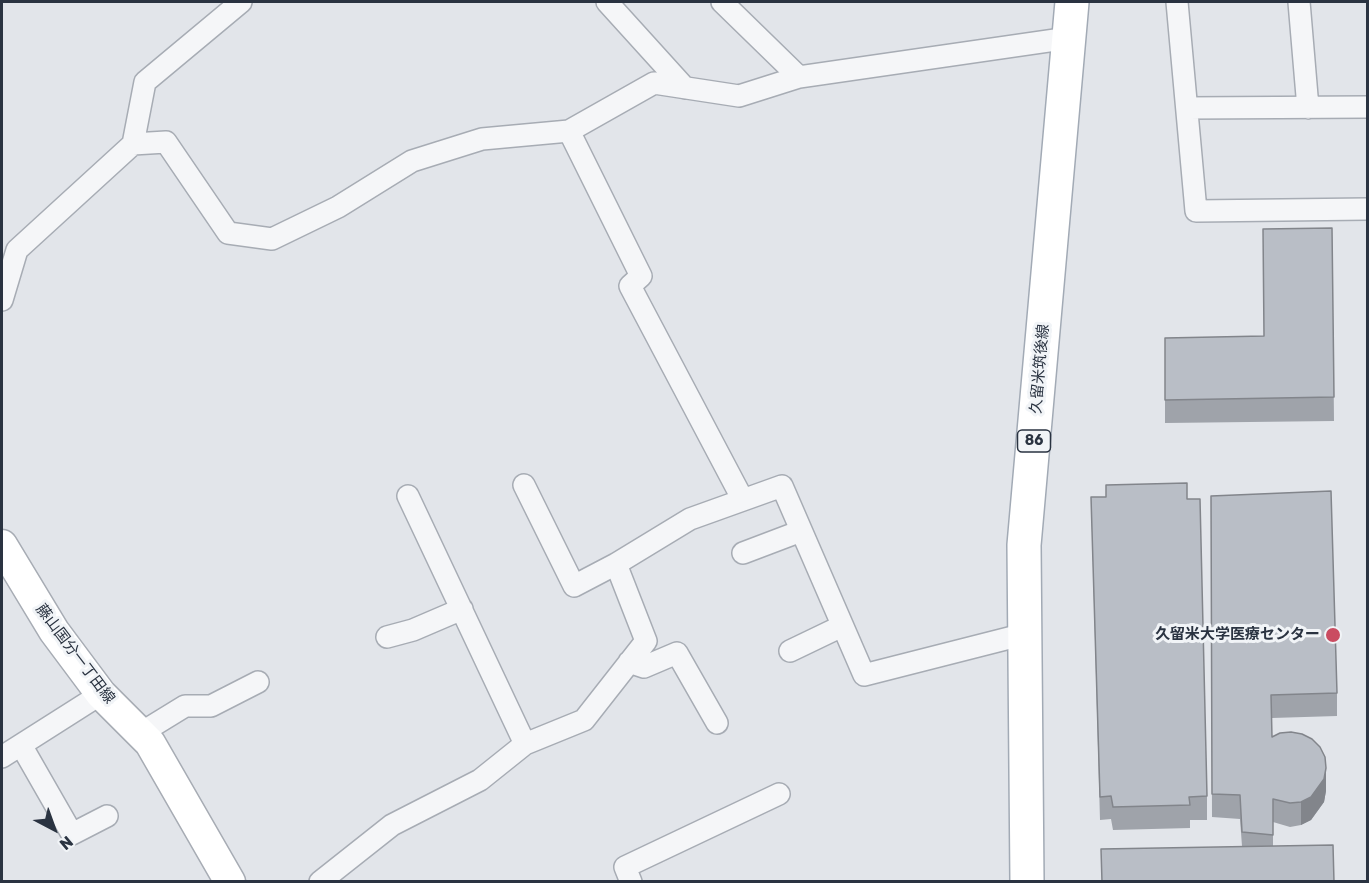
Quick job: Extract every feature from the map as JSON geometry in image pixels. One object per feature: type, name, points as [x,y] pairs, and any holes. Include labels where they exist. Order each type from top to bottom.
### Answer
[{"type":"main road","name":"久留米筑後線","points":[[1027,882],[1024,545],[1072,2]]},
{"type":"main road","name":"藤山国分一丁田線","points":[[2,544],[54,631],[101,694],[150,743],[230,882]]},
{"type":"street","points":[[2,300],[17,250],[133,144],[145,82],[241,2]]},
{"type":"street","points":[[607,2],[685,88]]},
{"type":"street","points":[[722,2],[798,77]]},
{"type":"street","points":[[1177,2],[1196,211],[1368,209]]},
{"type":"street","points":[[1299,2],[1308,108]]},
{"type":"street","points":[[133,144],[166,142],[228,233],[273,239],[338,207],[412,161],[482,139],[568,131],[654,83],[739,96],[798,77],[1069,38]]},
{"type":"street","points":[[1187,108],[1368,108]]},
{"type":"street","points":[[568,131],[641,276],[630,286],[743,500]]},
{"type":"street","points":[[524,484],[574,586],[616,564],[690,519],[782,486],[864,675],[1025,634]]},
{"type":"street","points":[[408,496],[525,744]]},
{"type":"street","points":[[742,553],[801,531]]},
{"type":"street","points":[[320,882],[392,825],[480,780],[525,744],[584,720],[646,641],[616,564]]},
{"type":"street","points":[[387,637],[413,630],[462,609]]},
{"type":"street","points":[[790,651],[842,626]]},
{"type":"street","points":[[629,662],[644,667],[677,653],[717,723]]},
{"type":"street","points":[[141,733],[184,706],[211,706],[258,682]]},
{"type":"street","points":[[2,757],[101,694]]},
{"type":"street","points":[[21,745],[72,834],[107,816]]},
{"type":"street","points":[[631,882],[625,867],[779,794]]},
{"type":"building","points":[[1332,228],[1334,397],[1165,400],[1165,338],[1264,336],[1263,229]]},
{"type":"building","points":[[1187,483],[1187,499],[1200,499],[1207,796],[1189,797],[1190,805],[1113,807],[1111,796],[1100,797],[1091,497],[1106,497],[1106,485]]},
{"type":"building","points":[[1331,491],[1337,693],[1271,695],[1272,737],[1280,733],[1291,732],[1312,739],[1320,747],[1325,757],[1324,779],[1311,797],[1301,802],[1290,803],[1273,799],[1273,835],[1242,832],[1240,795],[1212,794],[1211,496]]},
{"type":"building","points":[[1333,845],[1334,882],[1102,882],[1101,849]]},
{"type":"place","name":"久留米大学医療センター","points":[[1333,635]]}]
